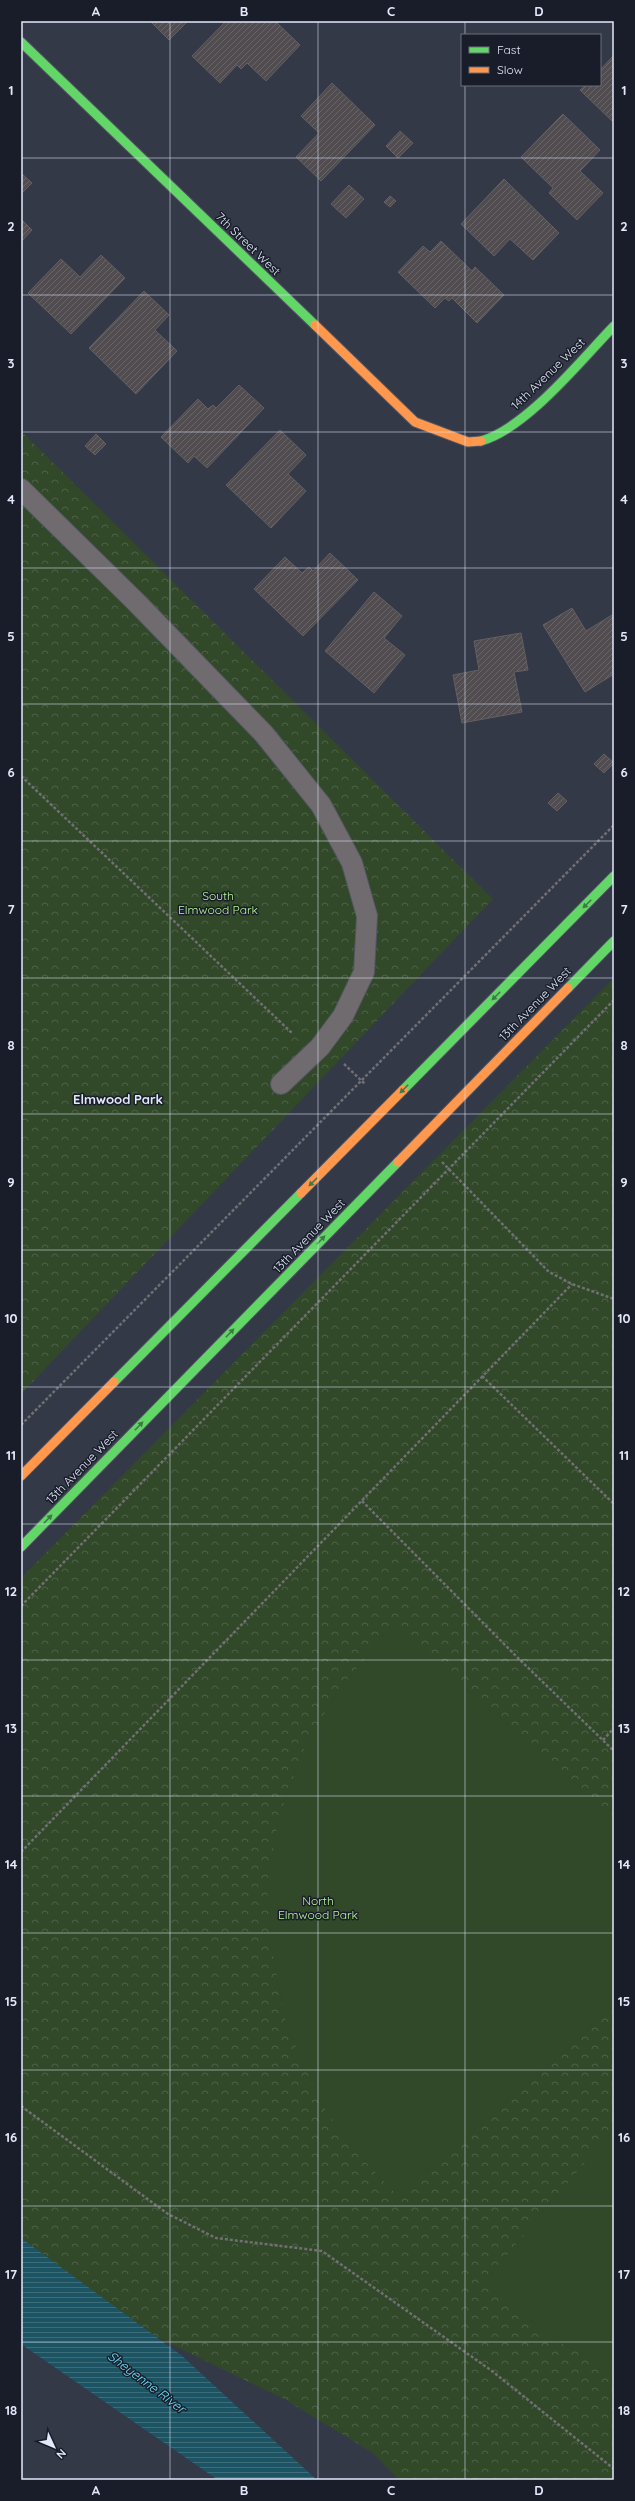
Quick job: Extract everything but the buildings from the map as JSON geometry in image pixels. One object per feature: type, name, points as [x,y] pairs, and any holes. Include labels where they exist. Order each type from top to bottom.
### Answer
[{"type":"street","name":"7th Street West","points":[[21,42],[415,422],[472,443]]},
{"type":"street","name":"14th Avenue West","points":[[472,443],[504,431],[533,409],[614,326]]},
{"type":"street","points":[[21,1476],[614,876]]},
{"type":"street","name":"13th Avenue West","points":[[21,1547],[614,941]]},
{"type":"lane","points":[[21,489],[137,603],[264,734],[321,805],[352,863],[367,916],[364,972],[343,1016],[320,1047],[281,1084]]},
{"type":"path","points":[[21,776],[292,1034],[336,1056],[360,1080]]},
{"type":"path","points":[[21,1425],[360,1080],[614,825]]},
{"type":"path","points":[[21,1606],[614,1000]]},
{"type":"path","points":[[449,1169],[549,1272],[572,1284],[614,1299]]},
{"type":"path","points":[[21,1852],[572,1284]]},
{"type":"path","points":[[482,1376],[614,1504]]},
{"type":"path","points":[[362,1501],[518,1658],[614,1751]]},
{"type":"path","points":[[603,1740],[614,1728]]},
{"type":"path","points":[[21,2106],[168,2214],[216,2238],[322,2251],[492,2371],[614,2469]]},
{"type":"green space","name":"South Elmwood Park","points":[[21,431],[493,899],[21,1394]]},
{"type":"green space","name":"North Elmwood Park","points":[[614,978],[614,2480],[399,2480],[373,2453],[284,2399],[142,2330],[21,2238],[21,1578]]},
{"type":"green space","points":[[391,1627],[552,1761],[614,1820],[614,2003],[564,2053],[397,2195],[355,2151],[320,2102],[286,2023],[271,1946],[267,1884],[279,1817],[302,1753],[337,1692]]},
{"type":"green space","points":[[614,2128],[614,2373],[544,2333],[487,2279]]},
{"type":"water","name":"Sheyenne River","points":[[21,2238],[181,2355],[317,2480],[218,2480],[21,2344]]},
{"type":"traffic: fast","points":[[21,42],[315,325]]},
{"type":"traffic: fast","points":[[481,441],[499,434],[535,408],[570,374],[614,326]]},
{"type":"traffic: fast","points":[[403,1090],[614,876]]},
{"type":"traffic: fast","points":[[568,988],[614,941]]},
{"type":"traffic: fast","points":[[21,1547],[398,1162]]},
{"type":"traffic: fast","points":[[114,1382],[301,1193]]},
{"type":"traffic: slow","points":[[315,325],[415,422],[468,442],[481,441]]},
{"type":"traffic: slow","points":[[398,1162],[568,988]]},
{"type":"traffic: slow","points":[[301,1193],[403,1090]]},
{"type":"traffic: slow","points":[[21,1476],[114,1382]]},
{"type":"district","name":"Elmwood Park","points":[[118,1099]]}]
